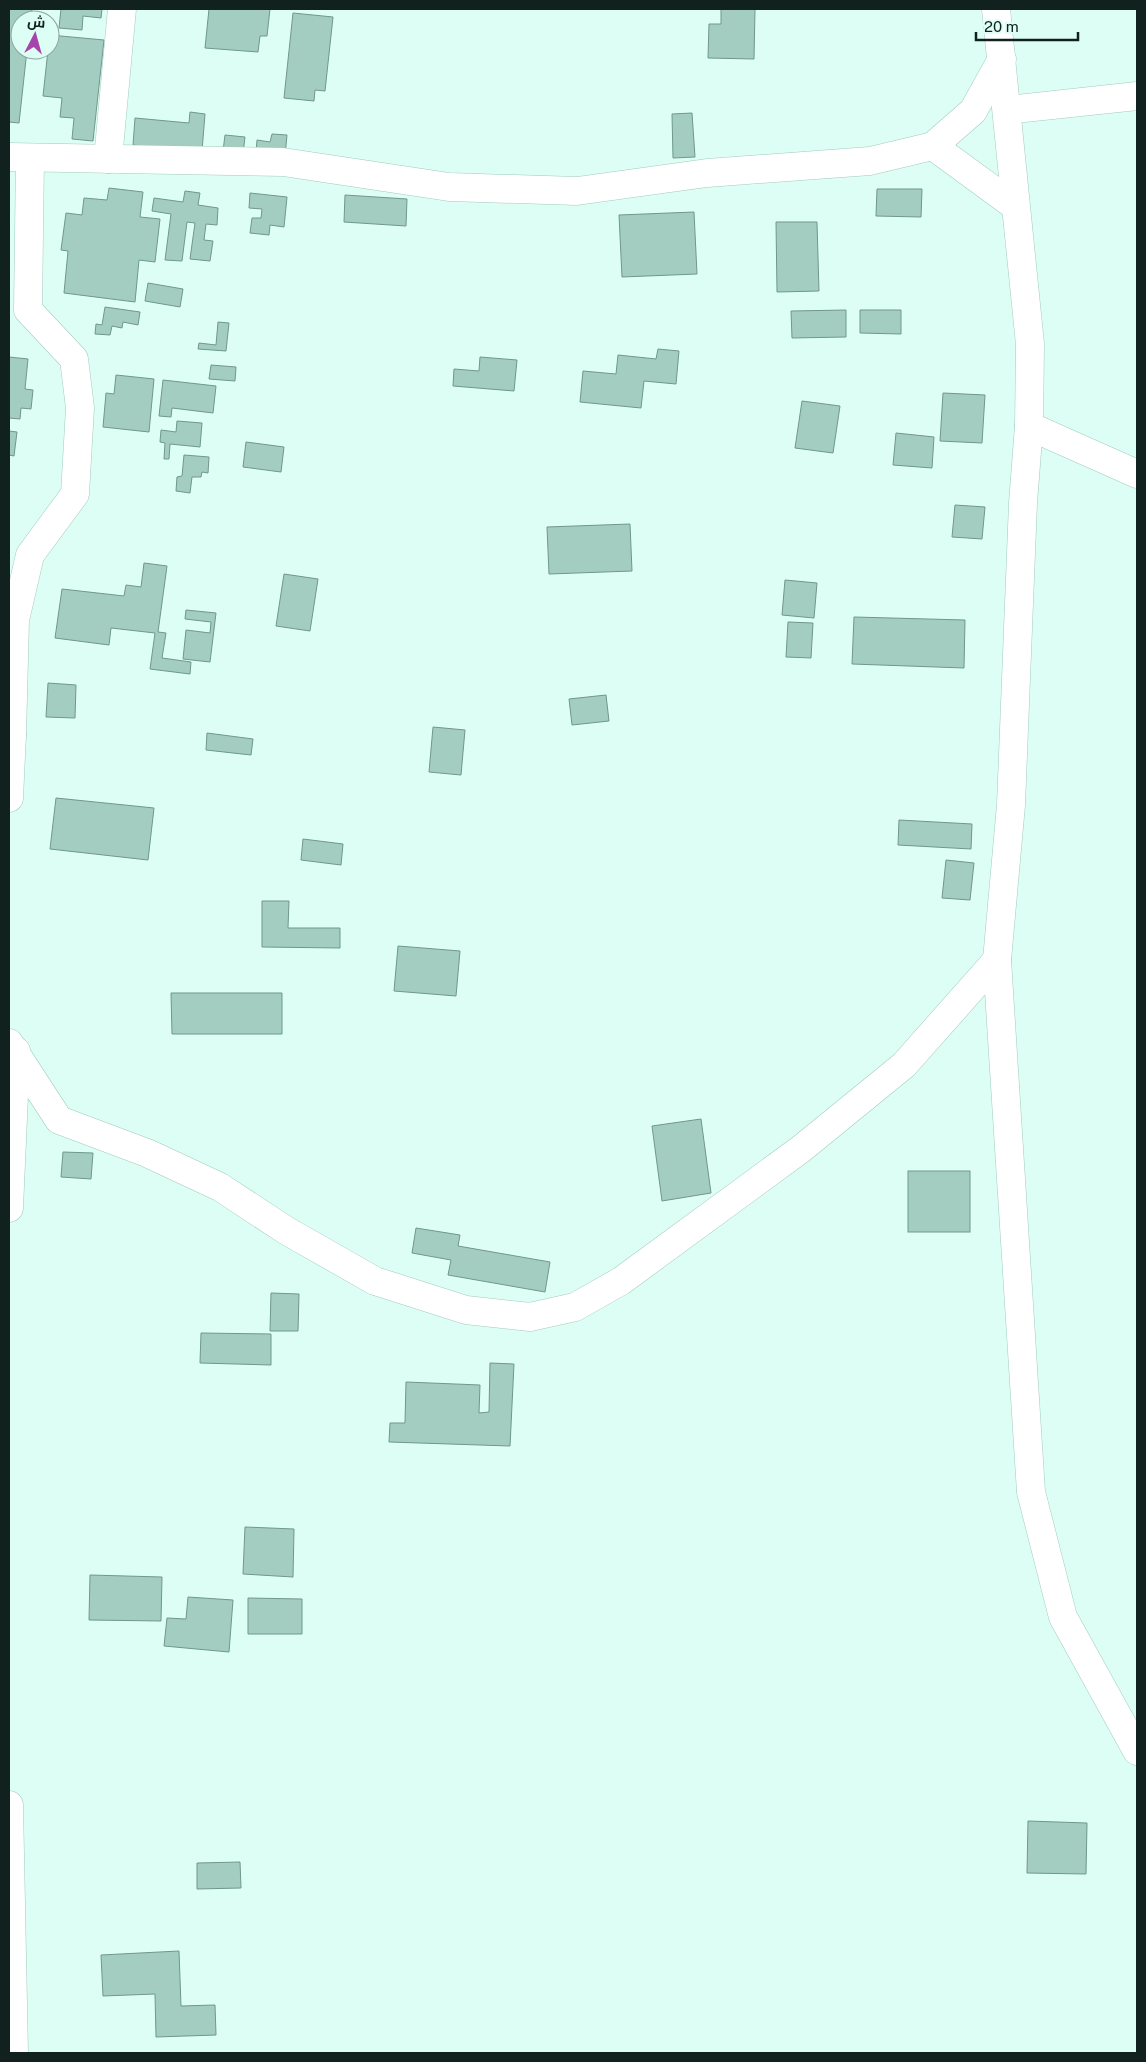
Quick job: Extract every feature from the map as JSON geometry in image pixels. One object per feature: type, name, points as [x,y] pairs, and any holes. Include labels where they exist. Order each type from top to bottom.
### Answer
[{"type":"street","points":[[108,159],[122,9]]},
{"type":"street","points":[[996,9],[1030,344],[1029,426],[1023,503],[1012,805],[997,960],[1031,1492],[1063,1617],[1137,1750]]},
{"type":"street","points":[[9,798],[15,620],[30,555],[75,494],[80,408],[74,359],[28,310],[20,157],[283,162],[449,187],[577,191],[707,173],[870,161],[933,146],[973,111],[1002,59]]},
{"type":"street","points":[[1006,110],[1137,96]]},
{"type":"street","points":[[933,146],[1015,206]]},
{"type":"street","points":[[1029,426],[1137,474]]},
{"type":"street","points":[[12,1047],[59,1120],[147,1153],[220,1187],[287,1231],[375,1281],[466,1310],[530,1317],[575,1307],[621,1281],[801,1149],[904,1066],[997,960]]},
{"type":"street","points":[[9,1208],[12,1047]]},
{"type":"street","points":[[9,1804],[14,2053]]},
{"type":"building","points":[[9,9],[32,9],[10,10],[10,60],[26,60],[19,123],[9,122]]},
{"type":"building","points":[[61,9],[102,9],[101,18],[83,16],[82,30],[60,28]]},
{"type":"building","points":[[209,9],[270,9],[267,36],[260,36],[258,52],[205,48]]},
{"type":"building","points":[[721,9],[755,9],[754,59],[708,58],[709,24],[721,24]]},
{"type":"building","points":[[293,13],[333,17],[325,91],[315,90],[314,101],[284,98]]},
{"type":"building","points":[[60,36],[104,40],[93,141],[72,139],[74,118],[60,117],[62,98],[43,96],[47,60],[60,60]]},
{"type":"building","points":[[190,112],[205,114],[202,151],[133,145],[135,118],[189,123]]},
{"type":"building","points":[[692,113],[695,157],[673,158],[672,114]]},
{"type":"building","points":[[272,134],[287,135],[285,156],[256,152],[257,140],[270,142]]},
{"type":"building","points":[[225,135],[245,137],[243,154],[223,151]]},
{"type":"building","points":[[109,188],[143,192],[140,217],[160,219],[155,262],[139,260],[135,302],[64,293],[68,251],[61,250],[66,213],[82,215],[84,198],[107,200]]},
{"type":"building","points":[[877,189],[922,189],[921,217],[876,216]]},
{"type":"building","points":[[185,191],[200,193],[198,205],[218,208],[217,225],[206,224],[204,240],[213,241],[210,261],[190,259],[195,223],[187,222],[182,261],[165,260],[171,214],[152,211],[154,198],[183,202]]},
{"type":"building","points":[[250,193],[287,197],[284,227],[270,225],[269,235],[250,233],[252,218],[261,218],[262,209],[249,208]]},
{"type":"building","points":[[345,195],[407,199],[406,226],[344,222]]},
{"type":"building","points":[[694,212],[697,274],[622,277],[619,215]]},
{"type":"building","points":[[776,222],[817,222],[819,291],[777,292]]},
{"type":"building","points":[[148,283],[183,289],[180,307],[145,301]]},
{"type":"building","points":[[105,307],[140,312],[138,325],[123,322],[122,328],[112,326],[110,335],[95,334],[96,324],[102,325]]},
{"type":"building","points":[[846,310],[846,337],[792,338],[791,311]]},
{"type":"building","points":[[860,310],[901,310],[901,334],[860,333]]},
{"type":"building","points":[[218,322],[229,323],[226,351],[198,349],[199,343],[216,345]]},
{"type":"building","points":[[658,349],[679,351],[676,384],[644,381],[641,408],[580,402],[583,371],[616,374],[618,355],[656,359]]},
{"type":"building","points":[[9,357],[28,359],[25,389],[33,390],[31,409],[21,408],[20,419],[9,418]]},
{"type":"building","points":[[480,357],[517,360],[514,391],[453,386],[454,369],[479,371]]},
{"type":"building","points":[[211,365],[236,367],[235,381],[209,379]]},
{"type":"building","points":[[116,375],[154,379],[149,432],[103,427],[106,393],[114,394]]},
{"type":"building","points":[[163,380],[216,386],[213,413],[172,408],[171,417],[159,416]]},
{"type":"building","points":[[943,393],[985,395],[982,443],[940,441]]},
{"type":"building","points":[[802,401],[840,406],[833,453],[795,448]]},
{"type":"building","points":[[177,421],[202,423],[200,447],[170,444],[169,459],[164,459],[165,443],[160,442],[161,430],[176,432]]},
{"type":"building","points":[[9,431],[17,432],[14,456],[9,455]]},
{"type":"building","points":[[896,433],[934,437],[932,468],[893,465]]},
{"type":"building","points":[[246,442],[284,447],[281,472],[243,467]]},
{"type":"building","points":[[184,455],[209,457],[208,473],[202,472],[201,477],[192,477],[190,493],[176,491],[177,477],[182,476]]},
{"type":"building","points":[[955,505],[985,507],[982,539],[952,537]]},
{"type":"building","points":[[630,524],[632,571],[549,574],[547,527]]},
{"type":"building","points":[[144,563],[167,566],[158,632],[166,633],[162,658],[191,662],[190,674],[150,669],[155,633],[111,628],[109,645],[55,638],[62,589],[124,596],[126,585],[141,587]]},
{"type":"building","points":[[284,574],[318,579],[310,631],[276,626]]},
{"type":"building","points":[[785,580],[817,583],[814,618],[782,615]]},
{"type":"building","points":[[186,610],[216,613],[210,662],[183,659],[186,630],[210,633],[211,622],[185,619]]},
{"type":"building","points":[[854,617],[965,620],[964,668],[852,664]]},
{"type":"building","points":[[788,622],[813,623],[811,658],[786,657]]},
{"type":"building","points":[[48,683],[76,685],[75,718],[46,717]]},
{"type":"building","points":[[606,695],[609,721],[572,725],[569,699]]},
{"type":"building","points":[[433,727],[465,730],[461,775],[429,772]]},
{"type":"building","points":[[207,733],[253,739],[251,755],[206,750]]},
{"type":"building","points":[[56,798],[154,808],[148,860],[50,849]]},
{"type":"building","points":[[899,820],[972,824],[971,849],[898,845]]},
{"type":"building","points":[[303,839],[343,844],[341,865],[301,860]]},
{"type":"building","points":[[946,860],[974,863],[970,900],[942,898]]},
{"type":"building","points":[[262,901],[289,901],[288,928],[340,928],[340,948],[262,947]]},
{"type":"building","points":[[398,946],[460,951],[456,996],[394,991]]},
{"type":"building","points":[[171,993],[282,993],[282,1034],[172,1034]]},
{"type":"building","points":[[701,1119],[711,1193],[662,1201],[652,1126]]},
{"type":"building","points":[[63,1152],[93,1153],[91,1179],[61,1177]]},
{"type":"building","points":[[908,1171],[970,1171],[970,1232],[908,1232]]},
{"type":"building","points":[[416,1228],[460,1235],[458,1246],[550,1262],[545,1292],[448,1275],[451,1260],[412,1253]]},
{"type":"building","points":[[271,1293],[299,1294],[298,1331],[270,1331]]},
{"type":"building","points":[[201,1333],[271,1334],[271,1365],[200,1363]]},
{"type":"building","points":[[490,1363],[514,1364],[510,1446],[389,1442],[390,1423],[405,1423],[406,1382],[480,1385],[479,1413],[489,1412]]},
{"type":"building","points":[[245,1527],[294,1529],[293,1577],[243,1574]]},
{"type":"building","points":[[90,1575],[162,1577],[161,1621],[89,1620]]},
{"type":"building","points":[[188,1597],[233,1600],[229,1652],[164,1646],[167,1618],[186,1619]]},
{"type":"building","points":[[248,1598],[302,1599],[302,1634],[248,1634]]},
{"type":"building","points":[[1028,1821],[1087,1823],[1086,1874],[1027,1873]]},
{"type":"building","points":[[240,1862],[241,1888],[197,1889],[197,1863]]},
{"type":"building","points":[[179,1951],[181,2006],[215,2005],[216,2035],[156,2037],[155,1994],[103,1996],[101,1955]]}]
